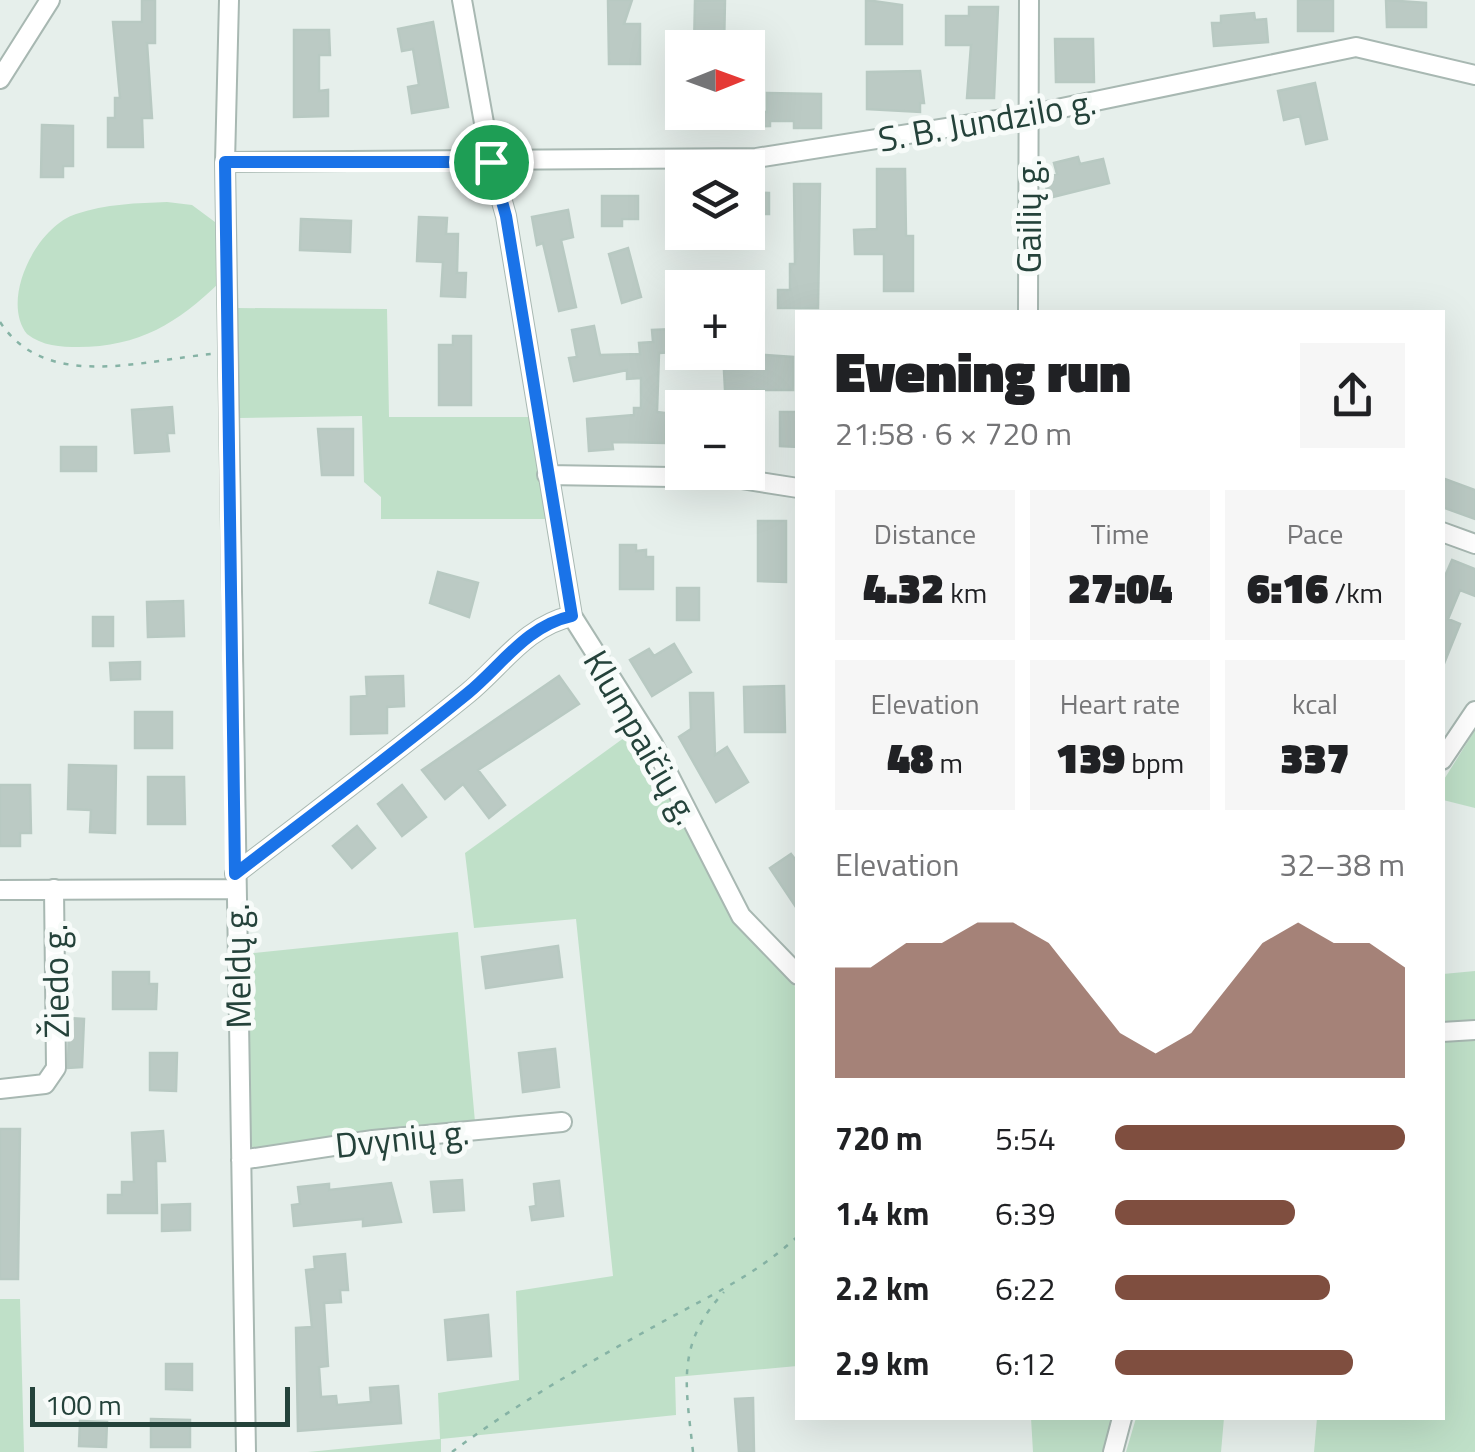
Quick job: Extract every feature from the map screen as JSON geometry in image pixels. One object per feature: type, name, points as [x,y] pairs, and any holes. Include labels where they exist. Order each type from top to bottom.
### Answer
[{"type":"street","points":[[0,79],[50,0]]},
{"type":"street","name":"Meldų g.","points":[[229,0],[225,162],[246,1452]]},
{"type":"street","name":"Klumpaičių g.","points":[[462,0],[491,162],[506,216],[572,616],[636,713],[741,916],[795,972]]},
{"type":"street","name":"Gailių g.","points":[[1028,310],[1030,0]]},
{"type":"street","name":"S. B. Jundzilo g.","points":[[225,162],[756,158],[1028,115],[1356,47],[1475,75]]},
{"type":"street","points":[[546,475],[735,478],[795,488]]},
{"type":"street","points":[[1445,533],[1475,544]]},
{"type":"street","points":[[235,882],[471,690],[530,634],[551,621],[572,616]]},
{"type":"street","points":[[1445,756],[1475,711]]},
{"type":"street","name":"Žiedo g.","points":[[0,890],[235,882]]},
{"type":"street","name":"Žiedo g.","points":[[0,1089],[45,1084],[56,1068],[54,890]]},
{"type":"street","points":[[1445,1032],[1475,1030]]},
{"type":"street","name":"Dvynių g.","points":[[242,1160],[373,1140],[562,1122]]},
{"type":"street","points":[[1114,1452],[1122,1420]]},
{"type":"path","points":[[0,322],[20,346],[67,366],[88,369],[228,353]]},
{"type":"path","points":[[452,1452],[566,1376],[725,1290],[774,1258],[795,1239]]},
{"type":"path","points":[[693,1452],[686,1369],[689,1344],[703,1314],[725,1290]]},
{"type":"green space","points":[[167,202],[192,205],[219,225],[220,282],[173,321],[120,343],[58,346],[27,334],[20,320],[20,285],[26,266],[48,233],[61,221],[87,211]]},
{"type":"green space","points":[[237,308],[387,309],[389,417],[529,417],[547,519],[381,519],[381,497],[364,482],[362,416],[239,418]]},
{"type":"green space","points":[[639,727],[731,913],[795,987],[795,1366],[675,1377],[676,1415],[441,1439],[441,1452],[308,1452],[440,1439],[438,1393],[519,1380],[516,1291],[613,1276],[576,919],[474,928],[465,853]]},
{"type":"green space","points":[[1475,730],[1475,808],[1445,800],[1445,778]]},
{"type":"green space","points":[[458,932],[475,1122],[247,1150],[245,954]]},
{"type":"green space","points":[[1475,971],[1475,1452],[1314,1452],[1317,1420],[1445,1420],[1445,974]]},
{"type":"green space","points":[[0,1299],[20,1299],[24,1452],[0,1452]]},
{"type":"green space","points":[[1031,1420],[1113,1420],[1105,1452],[1033,1452]]},
{"type":"green space","points":[[1135,1420],[1224,1420],[1221,1452],[1126,1452]]},
{"type":"building","points":[[142,0],[155,0],[155,43],[147,43],[152,118],[142,118],[143,147],[108,147],[108,118],[115,118],[115,98],[120,98],[113,22],[142,22]]},
{"type":"building","points":[[608,0],[632,0],[624,24],[640,24],[640,64],[609,64]]},
{"type":"building","points":[[725,0],[724,30],[694,30],[695,1]]},
{"type":"building","points":[[866,0],[902,5],[902,44],[866,44]]},
{"type":"building","points":[[1298,0],[1333,0],[1333,31],[1298,31]]},
{"type":"building","points":[[1386,0],[1426,3],[1426,27],[1387,27]]},
{"type":"building","points":[[969,7],[998,7],[994,98],[967,98],[971,45],[946,45],[946,16],[969,16]]},
{"type":"building","points":[[1254,13],[1255,20],[1266,19],[1268,42],[1214,46],[1212,23],[1221,23],[1221,16]]},
{"type":"building","points":[[433,22],[448,107],[412,113],[408,87],[419,85],[413,49],[402,51],[398,29]]},
{"type":"building","points":[[294,30],[329,30],[330,55],[319,55],[319,91],[328,90],[328,116],[294,117]]},
{"type":"building","points":[[1055,39],[1093,39],[1094,82],[1056,82]]},
{"type":"building","points":[[920,71],[924,103],[920,103],[920,112],[867,109],[867,72]]},
{"type":"building","points":[[1315,83],[1327,139],[1306,144],[1300,116],[1284,120],[1278,91]]},
{"type":"building","points":[[767,93],[821,94],[821,128],[794,128],[794,121],[770,121],[770,126],[765,126]]},
{"type":"building","points":[[42,125],[73,126],[73,166],[63,166],[63,177],[41,177]]},
{"type":"building","points":[[1078,157],[1080,164],[1103,159],[1109,183],[1049,198],[1044,178],[1057,174],[1054,163]]},
{"type":"building","points":[[877,169],[905,169],[906,236],[913,236],[913,291],[884,291],[884,254],[855,254],[854,230],[877,229]]},
{"type":"building","points":[[794,184],[820,184],[818,308],[778,308],[778,290],[790,290],[790,264],[795,264]]},
{"type":"building","points":[[765,193],[769,193],[769,214],[765,214]]},
{"type":"building","points":[[602,196],[638,196],[638,219],[622,219],[622,226],[602,226]]},
{"type":"building","points":[[568,210],[573,237],[561,240],[576,307],[559,311],[543,243],[537,245],[532,217]]},
{"type":"building","points":[[419,217],[447,218],[446,234],[458,234],[457,273],[466,273],[465,297],[441,296],[443,262],[417,261]]},
{"type":"building","points":[[301,219],[351,221],[350,252],[300,250]]},
{"type":"building","points":[[628,248],[641,297],[622,303],[609,254]]},
{"type":"building","points":[[594,326],[600,355],[640,354],[639,343],[653,342],[652,330],[665,329],[665,353],[659,353],[657,412],[665,413],[665,443],[612,442],[613,449],[589,451],[587,419],[634,415],[634,408],[641,408],[641,378],[627,379],[627,370],[574,381],[569,358],[577,357],[572,330]]},
{"type":"building","points":[[453,336],[471,336],[471,405],[439,405],[439,345],[453,345]]},
{"type":"building","points":[[765,355],[793,357],[793,390],[725,390],[724,370],[765,370]]},
{"type":"building","points":[[172,407],[174,433],[167,433],[169,451],[135,453],[132,410]]},
{"type":"building","points":[[780,412],[795,412],[795,447],[780,446]]},
{"type":"building","points":[[318,429],[353,429],[353,475],[322,475]]},
{"type":"building","points":[[61,447],[96,447],[96,471],[61,471]]},
{"type":"building","points":[[1445,479],[1475,490],[1475,519],[1445,508]]},
{"type":"building","points":[[758,521],[786,521],[786,582],[758,581]]},
{"type":"building","points":[[620,545],[636,545],[636,551],[646,550],[646,557],[653,557],[653,589],[620,589]]},
{"type":"building","points":[[1452,560],[1475,569],[1475,596],[1460,590],[1448,619],[1460,624],[1445,661],[1445,576]]},
{"type":"building","points":[[438,572],[478,583],[469,617],[430,603]]},
{"type":"building","points":[[677,588],[699,588],[699,620],[677,620]]},
{"type":"building","points":[[183,601],[184,636],[148,637],[147,602]]},
{"type":"building","points":[[93,617],[113,617],[113,646],[93,646]]},
{"type":"building","points":[[674,644],[691,672],[652,696],[630,660],[649,649],[654,656]]},
{"type":"building","points":[[140,662],[140,679],[111,680],[110,663]]},
{"type":"building","points":[[403,676],[404,706],[387,707],[387,733],[351,734],[351,697],[367,696],[366,677]]},
{"type":"building","points":[[559,676],[579,704],[478,770],[505,805],[489,818],[463,784],[445,799],[422,770]]},
{"type":"building","points":[[784,686],[785,732],[745,732],[744,687]]},
{"type":"building","points":[[690,693],[713,693],[715,755],[727,747],[748,782],[716,802],[679,737],[691,729]]},
{"type":"building","points":[[135,712],[172,712],[172,748],[135,748]]},
{"type":"building","points":[[69,765],[116,766],[115,833],[90,832],[91,810],[68,809]]},
{"type":"building","points":[[148,777],[184,777],[185,824],[148,824]]},
{"type":"building","points":[[0,785],[30,785],[31,833],[20,833],[20,846],[0,846]]},
{"type":"building","points":[[402,785],[426,817],[402,836],[378,804]]},
{"type":"building","points":[[357,826],[375,848],[352,868],[333,846]]},
{"type":"building","points":[[791,854],[795,859],[795,906],[770,868]]},
{"type":"building","points":[[558,946],[562,977],[486,988],[482,957]]},
{"type":"building","points":[[113,972],[149,972],[149,984],[157,984],[156,1009],[113,1009]]},
{"type":"building","points":[[69,1018],[84,1019],[82,1067],[68,1068]]},
{"type":"building","points":[[555,1049],[559,1087],[523,1092],[519,1053]]},
{"type":"building","points":[[150,1053],[177,1053],[176,1091],[150,1090]]},
{"type":"building","points":[[0,1129],[20,1129],[18,1279],[0,1279]]},
{"type":"building","points":[[163,1131],[165,1161],[156,1161],[157,1213],[108,1213],[108,1195],[122,1195],[122,1182],[134,1182],[132,1133]]},
{"type":"building","points":[[462,1180],[464,1210],[434,1212],[431,1182]]},
{"type":"building","points":[[559,1181],[563,1216],[532,1220],[530,1207],[536,1206],[534,1184]]},
{"type":"building","points":[[391,1183],[401,1222],[363,1226],[363,1219],[294,1226],[292,1205],[300,1204],[298,1187],[329,1184],[329,1190]]},
{"type":"building","points":[[190,1204],[190,1230],[162,1231],[162,1205]]},
{"type":"building","points":[[345,1254],[348,1290],[340,1290],[341,1302],[324,1303],[328,1366],[319,1367],[321,1397],[336,1396],[337,1405],[371,1402],[370,1388],[398,1386],[401,1423],[298,1431],[296,1328],[312,1327],[306,1270],[315,1269],[314,1257]]},
{"type":"building","points":[[488,1315],[491,1356],[448,1360],[445,1320]]},
{"type":"building","points":[[166,1364],[192,1364],[192,1390],[166,1389]]},
{"type":"building","points":[[753,1398],[754,1452],[739,1452],[735,1399]]},
{"type":"building","points":[[151,1419],[190,1420],[190,1447],[151,1447]]},
{"type":"building","points":[[80,1421],[107,1422],[106,1447],[79,1446]]},
{"type":"route","points":[[225,162],[491,162],[506,216],[572,616],[551,621],[530,634],[471,690],[235,874],[225,162]]}]
